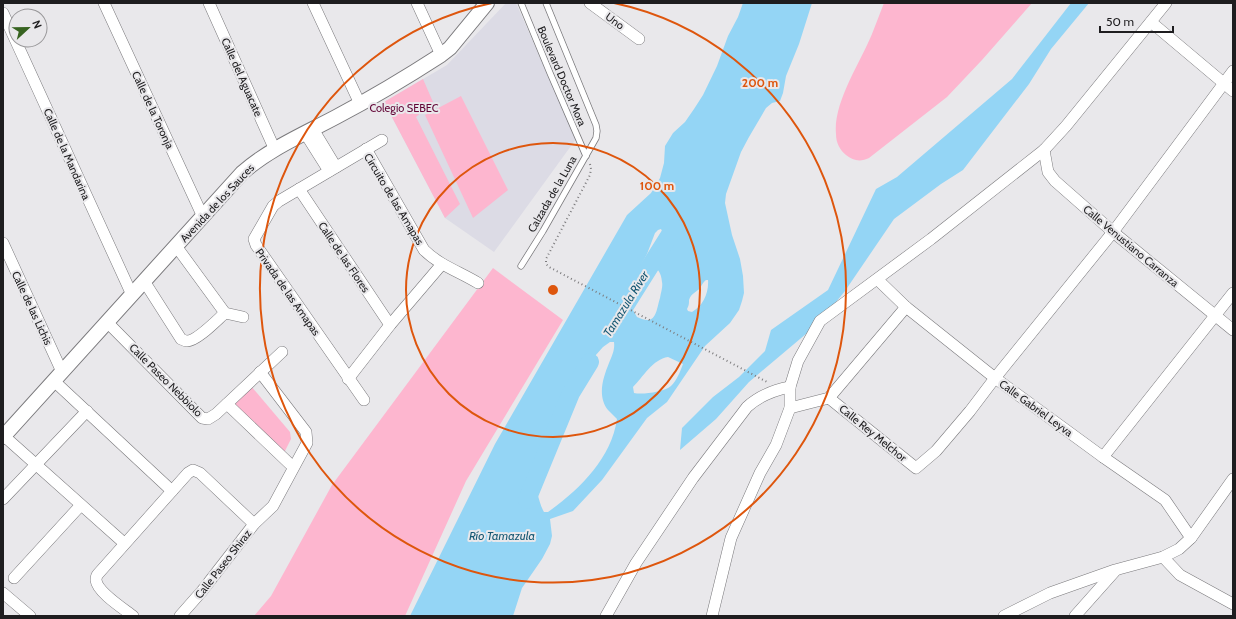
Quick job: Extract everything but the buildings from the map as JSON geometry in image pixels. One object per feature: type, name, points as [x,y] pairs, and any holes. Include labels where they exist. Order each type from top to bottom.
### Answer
[{"type":"street","name":"Calle de la Toronja","points":[[104,3],[203,217]]},
{"type":"street","name":"Calle del Aguacate","points":[[209,3],[275,150]]},
{"type":"street","points":[[313,3],[360,104]]},
{"type":"street","points":[[417,3],[441,55]]},
{"type":"street","name":"Avenida de los Sauces","points":[[3,437],[242,173],[275,150],[360,104],[441,55],[450,48],[487,3]]},
{"type":"street","name":"Uno","points":[[590,3],[639,39]]},
{"type":"street","points":[[712,616],[731,538],[760,473],[776,445],[790,408],[790,387],[798,361],[820,321],[878,280],[1044,150],[1066,126],[1166,3]]},
{"type":"street","name":"Calle de la Mandarina","points":[[3,12],[132,295]]},
{"type":"street","points":[[1151,22],[1233,91]]},
{"type":"street","points":[[995,378],[1113,232],[1233,71]]},
{"type":"street","points":[[309,131],[332,169]]},
{"type":"street","points":[[366,149],[382,140]]},
{"type":"street","name":"Circuito de las Amapas","points":[[299,189],[366,149],[424,250],[442,264],[478,283]]},
{"type":"street","name":"Calle Venustiano Carranza","points":[[1044,150],[1048,172],[1055,181],[1113,232],[1233,330]]},
{"type":"street","name":"Calle de las Flores","points":[[299,189],[390,325]]},
{"type":"street","name":"Privada de las Amapas","points":[[299,189],[273,206],[254,239],[256,245],[364,400]]},
{"type":"street","name":"Calle de las Lichis","points":[[3,243],[58,376]]},
{"type":"street","points":[[176,246],[225,313],[243,317]]},
{"type":"street","points":[[348,378],[390,325],[442,264]]},
{"type":"street","name":"Calle Gabriel Leyva","points":[[878,280],[906,307],[995,378],[1103,457],[1165,500],[1191,538]]},
{"type":"street","points":[[144,281],[181,339],[187,341],[194,339],[225,313]]},
{"type":"street","points":[[1103,457],[1233,293]]},
{"type":"street","points":[[790,408],[829,398],[906,307]]},
{"type":"street","name":"Calle Paseo Nebbiolo","points":[[107,322],[202,418],[212,418],[282,352]]},
{"type":"street","points":[[254,524],[273,506],[307,443],[306,432],[260,372]]},
{"type":"street","points":[[58,376],[86,411],[172,492]]},
{"type":"street","name":"Calle Rey Melchor","points":[[829,398],[916,468],[936,450],[970,411],[995,378]]},
{"type":"street","points":[[606,616],[636,563],[693,478],[747,407],[754,400],[780,389],[790,387]]},
{"type":"street","points":[[227,404],[293,467]]},
{"type":"street","points":[[3,499],[86,411]]},
{"type":"street","points":[[3,437],[36,464],[80,506],[124,543]]},
{"type":"street","name":"Calle Paseo Shiraz","points":[[133,616],[98,586],[96,579],[98,574],[124,543],[188,473],[193,470],[200,473],[254,524],[202,591],[180,616]]},
{"type":"street","points":[[1004,616],[1050,593],[1115,570],[1163,557],[1179,549],[1191,538],[1233,479]]},
{"type":"street","points":[[14,578],[80,506]]},
{"type":"street","points":[[1163,557],[1180,575],[1233,604]]},
{"type":"street","points":[[1075,616],[1115,570]]},
{"type":"street","points":[[3,593],[30,616]]},
{"type":"lane","name":"Boulevard Doctor Mora","points":[[521,3],[586,156]]},
{"type":"lane","name":"Boulevard Doctor Mora","points":[[546,3],[596,125],[597,131]]},
{"type":"lane","name":"Calzada de la Luna","points":[[521,266],[586,156],[596,138],[597,131]]},
{"type":"path","points":[[586,156],[590,164],[590,175],[549,251],[546,264],[549,267],[774,386]]},
{"type":"shaded area","name":"Colegio SEBEC","points":[[506,3],[516,3],[576,139],[494,252],[445,218],[384,102],[447,65]]},
{"type":"green space","points":[[884,3],[1032,3],[947,97],[869,158],[863,160],[851,159],[839,146],[836,137],[836,122],[848,83],[872,34]]},
{"type":"green space","name":"Colegio SEBEC","points":[[423,79],[433,102],[416,117],[460,204],[445,218],[384,102]]},
{"type":"green space","name":"Colegio SEBEC","points":[[461,96],[508,190],[473,218],[425,115]]},
{"type":"green space","points":[[493,268],[563,320],[466,481],[405,616],[254,616],[271,596],[332,485]]},
{"type":"green space","points":[[251,386],[290,432],[291,439],[285,451],[281,452],[229,407]]},
{"type":"water","name":"Río Tamazula","points":[[743,3],[812,3],[799,44],[786,76],[780,101],[772,103],[766,108],[749,137],[741,152],[726,194],[725,203],[743,276],[744,293],[739,310],[730,323],[705,346],[667,402],[647,418],[602,480],[573,511],[550,519],[552,536],[550,544],[542,559],[522,588],[513,616],[410,616],[495,444],[627,215],[651,193],[660,178],[664,163],[665,146],[673,133],[685,122],[703,95],[717,66],[728,36],[738,17]],"holes":[[[661,229],[663,233],[659,256],[655,265],[661,276],[662,288],[658,307],[654,316],[652,319],[644,320],[637,317],[625,294],[647,254],[655,233]],[[708,280],[706,294],[702,303],[692,312],[688,311],[687,309],[690,298],[703,283]],[[610,342],[614,342],[613,353],[602,387],[605,405],[617,419],[614,434],[601,460],[592,472],[560,503],[548,512],[544,512],[536,487],[536,461],[558,414],[567,400],[569,393],[603,347]],[[668,357],[683,364],[673,384],[668,388],[658,391],[642,394],[634,393],[633,387],[653,365],[663,358]]]},
{"type":"water","points":[[1071,3],[1089,3],[1051,49],[1029,84],[963,170],[941,184],[894,219],[845,291],[819,323],[749,382],[716,419],[680,450],[682,428],[713,397],[739,377],[765,351],[771,330],[828,290],[876,189],[897,177],[1012,79]]},
{"type":"waterway","name":"Tamazula River","points":[[615,322],[674,228]]},
{"type":"waterway","name":"Tamazula River","points":[[527,500],[571,393],[590,362]]}]
